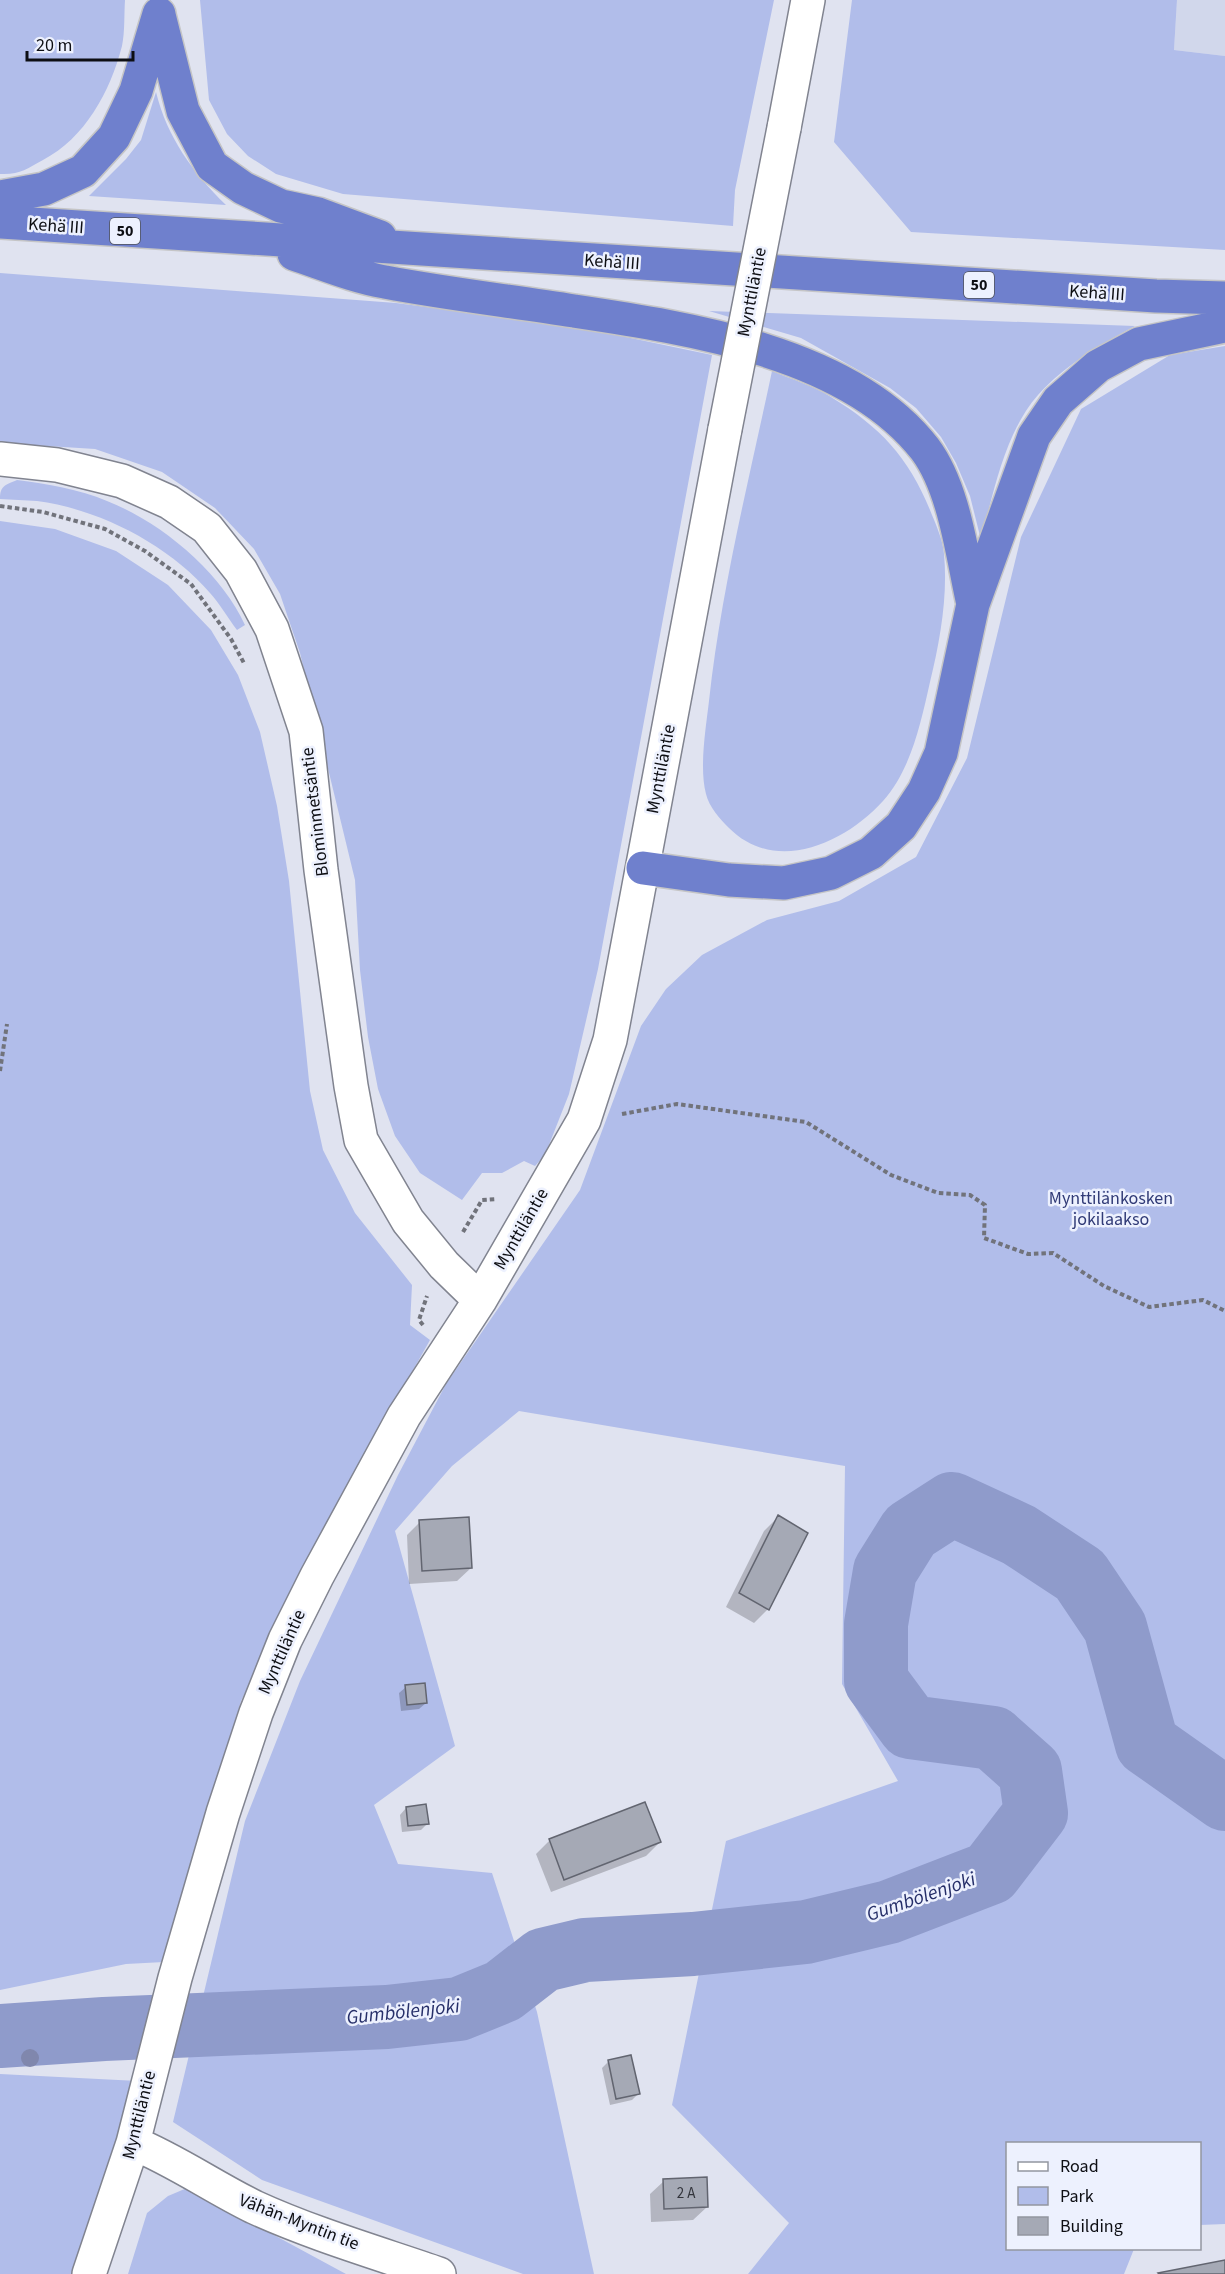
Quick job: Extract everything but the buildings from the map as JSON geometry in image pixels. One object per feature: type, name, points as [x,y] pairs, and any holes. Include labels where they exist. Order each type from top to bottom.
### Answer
[{"type":"highway","points":[[0,197],[44,189],[83,171],[114,137],[136,90],[159,7]]},
{"type":"highway","points":[[159,7],[183,111],[212,166],[243,188],[281,206],[318,214],[410,249]]},
{"type":"highway","name":"Kehä III","points":[[0,222],[250,240],[1156,296],[1225,298]]},
{"type":"highway","points":[[250,240],[382,282],[672,325],[780,355],[840,382],[894,416],[926,451],[949,495],[973,604]]},
{"type":"highway","points":[[643,868],[729,880],[784,883],[831,873],[870,854],[901,826],[924,791],[941,753],[973,604],[1034,436],[1058,401],[1098,366],[1139,344],[1225,326]]},
{"type":"street","name":"Mynttiläntie","points":[[89,2274],[133,2143],[175,1978],[223,1813],[256,1713],[285,1641],[379,1461],[426,1381],[480,1300],[584,1120],[610,1040],[808,0]]},
{"type":"street","name":"Blominmetsäntie","points":[[0,459],[57,465],[122,481],[169,502],[207,528],[241,571],[272,629],[306,731],[321,870],[351,1086],[361,1140],[408,1221],[444,1265],[480,1300]]},
{"type":"street","name":"Vähän-Myntin tie","points":[[133,2143],[223,2192],[277,2217],[439,2274]]},
{"type":"path","points":[[0,506],[43,512],[105,529],[145,551],[191,584],[231,639],[250,675]]},
{"type":"path","points":[[0,1071],[7,1024]]},
{"type":"path","points":[[584,1120],[677,1104],[806,1122],[891,1175],[938,1193],[970,1195],[985,1205],[984,1238],[1028,1254],[1053,1253],[1104,1286],[1149,1307],[1203,1300],[1225,1311]]},
{"type":"path","points":[[419,1320],[428,1294]]},
{"type":"shaded area","points":[[1177,0],[1225,0],[1225,56],[1174,50]]},
{"type":"green space","points":[[0,0],[125,0],[122,46],[110,80],[94,112],[58,151],[23,171],[13,174],[0,174]]},
{"type":"green space","points":[[200,0],[774,0],[735,190],[733,226],[343,194],[276,174],[248,156],[227,134],[209,100]]},
{"type":"green space","points":[[852,0],[1177,0],[1174,50],[1225,56],[1225,250],[911,232],[834,142]]},
{"type":"green space","points":[[156,92],[174,139],[192,167],[226,205],[89,196],[126,159],[141,140]]},
{"type":"green space","points":[[0,273],[396,303],[578,327],[712,355],[598,969],[569,1094],[545,1155],[535,1166],[524,1161],[502,1173],[482,1173],[462,1200],[420,1173],[395,1136],[378,1089],[368,1037],[360,970],[355,880],[300,653],[280,594],[254,549],[215,508],[162,472],[95,449],[0,443]]},
{"type":"green space","points":[[709,311],[1135,326],[1071,365],[1048,384],[1027,410],[1017,427],[1002,464],[981,540],[970,496],[956,463],[941,437],[916,408],[890,388],[801,338]]},
{"type":"green space","name":"Mynttilänkosken jokilaakso","points":[[1225,346],[1225,2224],[1201,2225],[1201,2142],[1006,2142],[1006,2250],[1134,2250],[1124,2274],[748,2274],[789,2223],[672,2105],[726,1841],[898,1781],[842,1684],[845,1466],[519,1411],[452,1466],[395,1531],[455,1746],[374,1805],[398,1864],[492,1873],[537,2012],[594,2274],[523,2274],[262,2180],[173,2122],[245,1821],[300,1681],[398,1475],[446,1384],[580,1190],[641,1026],[666,989],[702,955],[767,920],[839,901],[916,857],[967,758],[1021,537],[1081,409],[1170,355]]},
{"type":"green space","points":[[772,371],[831,397],[880,433],[904,461],[923,495],[940,534],[945,570],[942,618],[934,666],[919,729],[901,775],[883,801],[850,830],[809,848],[788,851],[768,850],[748,842],[729,828],[710,804],[703,772],[705,735],[721,618],[736,535]]},
{"type":"green space","points":[[17,480],[85,493],[127,510],[148,522],[168,535],[205,568],[221,586],[245,625],[237,630],[214,597],[193,576],[154,545],[131,532],[108,521],[61,505],[0,499],[4,487]]},
{"type":"green space","points":[[0,521],[55,529],[116,551],[168,585],[211,630],[238,675],[260,732],[277,806],[289,881],[310,1091],[323,1150],[355,1213],[412,1285],[410,1325],[430,1340],[319,1538],[241,1701],[164,1962],[126,1964],[0,1990]]},
{"type":"green space","points":[[0,2074],[138,2081],[75,2274],[0,2274]]},
{"type":"green space","points":[[187,2188],[346,2274],[128,2274],[147,2213],[168,2196]]},
{"type":"waterway","name":"Gumbölenjoki","points":[[0,2036],[104,2029],[387,2017],[459,2009],[503,1991],[543,1960],[585,1950],[693,1944],[806,1932],[889,1912],[990,1873],[1036,1813],[1030,1771],[993,1738],[910,1727],[876,1681],[876,1624],[885,1571],[910,1531],[952,1504],[1019,1535],[1080,1575],[1115,1627],[1147,1744],[1225,1799]]}]
